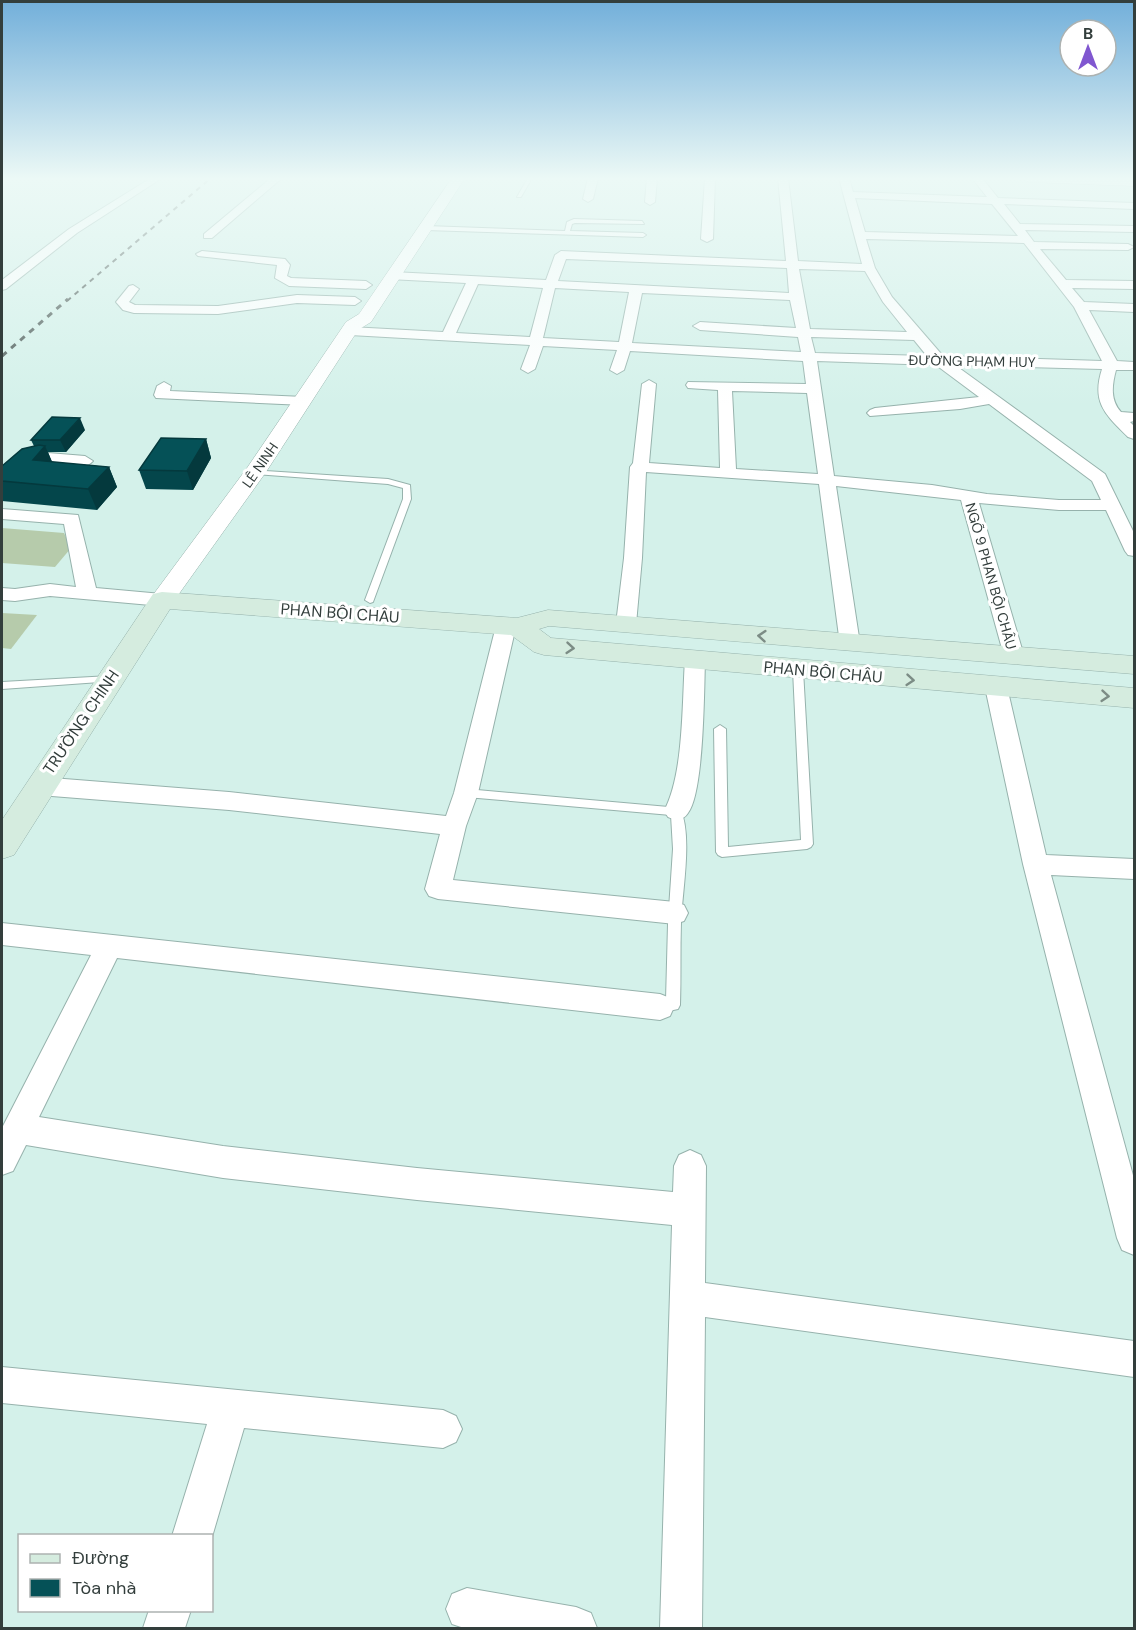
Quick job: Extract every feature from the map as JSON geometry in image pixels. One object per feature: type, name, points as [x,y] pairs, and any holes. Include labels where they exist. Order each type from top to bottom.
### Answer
[{"type":"main road","name":"PHAN BỘI CHÂU","points":[[162,600],[512,626],[548,618],[798,640],[1134,665]]},
{"type":"main road","name":"TRƯỜNG CHINH","points":[[2,846],[162,600]]},
{"type":"main road","name":"PHAN BỘI CHÂU","points":[[512,626],[544,646],[1134,698]]},
{"type":"main road","points":[[798,640],[798,670]]},
{"type":"street","points":[[2,286],[41,254]]},
{"type":"street","points":[[203,254],[281,262],[284,265],[281,278],[289,282],[370,280]]},
{"type":"street","name":"LÊ NINH","points":[[162,600],[255,472],[351,328],[365,318],[408,254]]},
{"type":"street","points":[[792,254],[796,297],[809,357],[850,644]]},
{"type":"street","points":[[865,254],[869,268],[887,299],[937,359],[1099,478],[1134,551]]},
{"type":"street","points":[[1038,254],[1080,306],[1111,364],[1105,379],[1105,401],[1134,434]]},
{"type":"street","points":[[528,369],[538,342],[536,340],[550,285],[561,255],[869,268]]},
{"type":"street","points":[[1041,258],[1134,260]]},
{"type":"street","points":[[11,265],[30,262]]},
{"type":"street","points":[[393,276],[796,297]]},
{"type":"street","name":"LÊ NINH","points":[[351,328],[347,318],[355,301],[370,280]]},
{"type":"street","points":[[448,335],[473,281]]},
{"type":"street","points":[[1063,284],[1134,285]]},
{"type":"street","points":[[133,289],[125,297],[123,305],[142,309],[218,310],[297,298],[355,301]]},
{"type":"street","points":[[617,370],[636,289]]},
{"type":"street","points":[[1080,306],[1134,308]]},
{"type":"street","points":[[1087,320],[1134,320]]},
{"type":"street","points":[[700,326],[804,333],[918,336]]},
{"type":"street","name":"ĐƯỜNG PHẠM HUY","points":[[351,328],[809,357],[1134,366]]},
{"type":"street","points":[[641,466],[649,384]]},
{"type":"street","points":[[693,385],[813,389]]},
{"type":"street","points":[[164,386],[161,395],[304,400]]},
{"type":"street","points":[[725,386],[728,472]]},
{"type":"street","points":[[875,413],[960,405],[991,399]]},
{"type":"street","points":[[1117,417],[1134,417]]},
{"type":"street","points":[[2,483],[20,464],[30,459],[85,461]]},
{"type":"street","points":[[626,624],[633,558],[636,469],[641,466],[932,490],[1059,506],[1112,505]]},
{"type":"street","name":"NGÕ 9 PHAN BỘI CHÂU","points":[[968,496],[976,516],[1014,656]]},
{"type":"street","points":[[2,514],[72,519],[87,593]]},
{"type":"street","points":[[2,579],[27,581],[50,590]]},
{"type":"street","points":[[2,594],[15,596],[50,590],[162,600]]},
{"type":"street","points":[[512,626],[438,889],[675,913]]},
{"type":"street","points":[[676,811],[680,807],[689,765],[695,660]]},
{"type":"street","points":[[996,687],[1036,864],[1134,1238]]},
{"type":"street","points":[[39,786],[239,801],[454,826]]},
{"type":"street","points":[[1036,864],[1134,869]]},
{"type":"street","points":[[2,934],[660,1007]]},
{"type":"street","points":[[2,1160],[109,946]]},
{"type":"street","points":[[17,1130],[223,1162],[417,1184],[689,1210]]},
{"type":"street","points":[[681,1629],[690,1166]]},
{"type":"street","points":[[689,1298],[1134,1359]]},
{"type":"street","points":[[2,1385],[443,1429]]},
{"type":"street","points":[[193,1534],[231,1408]]},
{"type":"street","points":[[467,1609],[576,1629]]},
{"type":"street","points":[[165,1629],[170,1612]]},
{"type":"lane","points":[[255,472],[388,482],[407,487],[407,499],[370,600]]},
{"type":"lane","points":[[720,729],[722,852],[807,844],[798,670]]},
{"type":"lane","points":[[2,686],[110,679]]},
{"type":"lane","points":[[466,793],[676,811],[681,835],[680,873],[675,913],[673,1005],[660,1007]]},
{"type":"green space","points":[[2,528],[64,533],[71,548],[55,567],[2,563]]},
{"type":"green space","points":[[2,613],[37,615],[11,649],[2,648]]},
{"type":"building","points":[[52,417],[80,418],[60,440],[31,440]]},
{"type":"building","points":[[161,438],[206,439],[187,471],[139,470]]},
{"type":"building","points":[[45,446],[33,460],[109,467],[88,489],[2,481],[2,466],[22,449]]},
{"type":"railway","points":[[67,301],[122,254]]},
{"type":"railway","points":[[2,356],[68,299]]}]
